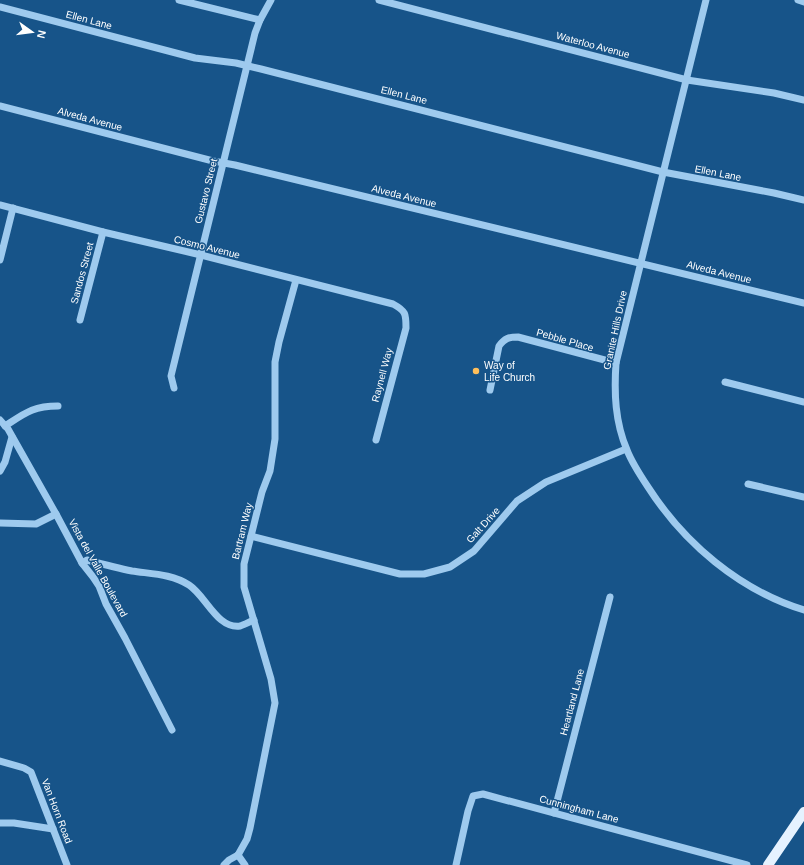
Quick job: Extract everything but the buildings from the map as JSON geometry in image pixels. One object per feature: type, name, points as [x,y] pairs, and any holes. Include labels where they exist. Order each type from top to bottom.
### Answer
[{"type":"main road","points":[[768,865],[804,812]]},
{"type":"street","points":[[179,0],[260,20]]},
{"type":"street","name":"Gustavo Street","points":[[174,388],[171,376],[248,66],[260,20],[271,0]]},
{"type":"street","name":"Waterloo Avenue","points":[[379,0],[687,80],[774,93],[804,100]]},
{"type":"street","name":"Granite Hills Drive","points":[[706,0],[616,363],[616,407],[626,449],[636,469],[656,500],[687,538],[709,557],[760,592],[804,610]]},
{"type":"street","points":[[798,0],[804,2]]},
{"type":"street","name":"Ellen Lane","points":[[0,7],[195,58],[248,66],[663,172],[804,200]]},
{"type":"street","name":"Alveda Avenue","points":[[0,106],[213,161],[224,162],[804,304]]},
{"type":"street","name":"Cosmo Avenue","points":[[0,205],[393,304],[402,309],[406,315]]},
{"type":"street","points":[[0,260],[13,208]]},
{"type":"street","name":"Sandos Street","points":[[80,320],[103,232]]},
{"type":"street","name":"Bartram Way","points":[[238,854],[247,839],[250,828],[275,703],[270,678],[244,586],[244,564],[262,492],[270,471],[275,439],[275,362],[296,280]]},
{"type":"street","name":"Raynell Way","points":[[376,440],[406,328],[406,315]]},
{"type":"street","name":"Pebble Place","points":[[490,390],[499,346],[509,337],[518,337],[616,363]]},
{"type":"street","points":[[725,382],[804,402]]},
{"type":"street","points":[[6,426],[33,409],[43,406],[58,406]]},
{"type":"street","name":"Vista del Valle Boulevard","points":[[0,420],[6,426],[82,563],[99,586],[106,604],[172,730]]},
{"type":"street","points":[[0,471],[5,462],[12,437]]},
{"type":"street","name":"Galt Drive","points":[[251,536],[400,574],[424,574],[450,567],[474,551],[517,501],[546,482],[626,449]]},
{"type":"street","points":[[748,484],[804,497]]},
{"type":"street","points":[[0,523],[36,524],[56,514]]},
{"type":"street","points":[[82,563],[87,560],[131,571],[170,577],[191,586],[223,622],[233,626],[240,626],[254,620]]},
{"type":"street","name":"Heartland Lane","points":[[554,813],[610,597]]},
{"type":"street","name":"Van Horn Road","points":[[0,761],[24,768],[31,772],[67,865]]},
{"type":"street","name":"Cunningham Lane","points":[[456,865],[468,811],[473,796],[483,794],[747,865]]},
{"type":"street","points":[[0,823],[14,823],[53,829]]},
{"type":"street","points":[[224,865],[238,854],[245,865]]},
{"type":"place","name":"Way of Life Church","points":[[476,371]]}]
